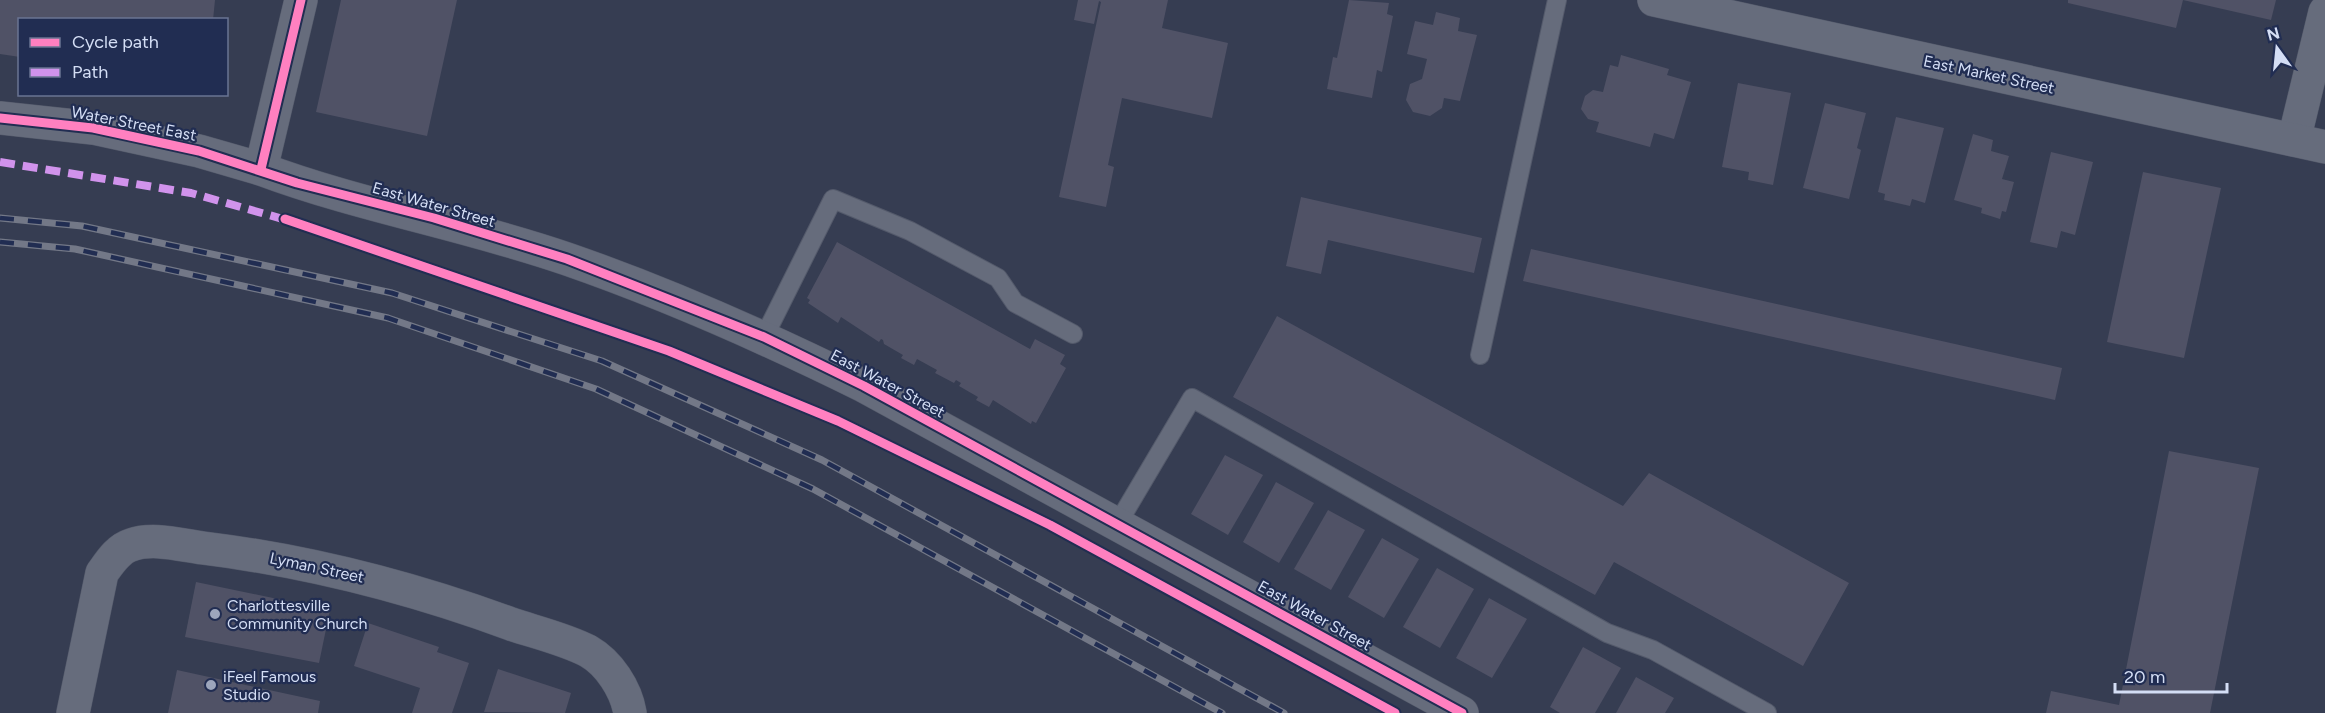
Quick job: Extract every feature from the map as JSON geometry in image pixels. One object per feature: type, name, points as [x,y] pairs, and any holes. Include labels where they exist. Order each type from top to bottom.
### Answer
[{"type":"street","points":[[261,169],[301,0]]},
{"type":"street","name":"East Market Street","points":[[1654,0],[2310,144]]},
{"type":"street","points":[[2310,144],[2325,12]]},
{"type":"street","name":"Water Street East","points":[[0,118],[93,128],[199,151],[261,169]]},
{"type":"street","name":"East Water Street","points":[[261,169],[297,183],[434,218],[567,259],[764,337],[864,386],[1462,713]]},
{"type":"street","name":"Lyman Street","points":[[74,707],[102,573],[115,555],[130,545],[151,541],[258,555],[371,578],[457,604],[587,651],[612,674],[625,694],[630,713]]},
{"type":"lane","points":[[1480,355],[1557,0]]},
{"type":"lane","points":[[764,337],[833,199],[910,231],[998,278],[1015,303],[1073,334]]},
{"type":"lane","points":[[1118,523],[1192,398],[1607,633],[1653,650],[1767,713]]},
{"type":"building","points":[[0,0],[215,0],[213,18],[18,18],[18,57],[0,54]]},
{"type":"building","points":[[341,0],[457,0],[427,136],[316,112]]},
{"type":"building","points":[[1078,0],[1168,0],[1162,28],[1228,43],[1212,118],[1122,98],[1108,165],[1114,167],[1106,207],[1059,197],[1101,2],[1099,1],[1094,24],[1074,20]]},
{"type":"building","points":[[1349,0],[1389,3],[1387,14],[1393,16],[1382,72],[1377,70],[1372,98],[1327,89],[1333,57],[1337,58]]},
{"type":"building","points":[[2068,0],[2183,0],[2176,28],[2068,3]]},
{"type":"building","points":[[2183,0],[2276,0],[2271,20]]},
{"type":"building","points":[[1436,12],[1460,18],[1458,31],[1477,35],[1460,101],[1444,98],[1442,108],[1430,116],[1413,112],[1406,100],[1410,84],[1422,79],[1427,59],[1407,54],[1415,21],[1433,25]]},
{"type":"building","points":[[1621,55],[1669,69],[1667,75],[1691,82],[1674,139],[1654,133],[1650,147],[1596,132],[1599,122],[1588,119],[1581,109],[1585,96],[1593,90],[1603,92],[1610,65],[1618,67]]},
{"type":"building","points":[[1738,83],[1791,93],[1773,185],[1748,180],[1749,172],[1722,167]]},
{"type":"building","points":[[1825,103],[1866,113],[1857,148],[1861,150],[1849,199],[1803,188]]},
{"type":"building","points":[[1896,117],[1944,128],[1925,203],[1912,199],[1910,206],[1884,200],[1885,194],[1878,192]]},
{"type":"building","points":[[1973,134],[1993,140],[1991,151],[2009,156],[2002,179],[2014,182],[2006,212],[2002,211],[2000,219],[1981,213],[1982,208],[1954,200]]},
{"type":"building","points":[[2051,152],[2093,162],[2075,235],[2061,231],[2057,248],[2030,242]]},
{"type":"building","points":[[2143,172],[2221,188],[2184,358],[2107,342]]},
{"type":"building","points":[[1301,197],[1482,238],[1474,273],[1328,240],[1321,274],[1286,266]]},
{"type":"building","points":[[837,242],[1030,349],[1035,339],[1065,355],[1060,364],[1066,368],[1036,423],[1032,421],[1031,424],[993,400],[989,407],[976,400],[978,397],[959,386],[961,383],[956,380],[954,383],[935,373],[937,370],[917,359],[914,365],[901,358],[903,355],[884,344],[883,340],[879,342],[841,317],[838,323],[808,303],[810,300],[807,298]]},
{"type":"building","points":[[1531,249],[2062,368],[2055,400],[1523,281]]},
{"type":"building","points":[[1277,316],[1623,506],[1649,473],[1849,583],[1803,666],[1614,562],[1595,595],[1233,397]]},
{"type":"building","points":[[2169,451],[2259,468],[2210,713],[2046,713],[2051,691],[2119,705]]},
{"type":"building","points":[[1225,455],[1263,475],[1228,535],[1191,514]]},
{"type":"building","points":[[1276,482],[1314,503],[1279,563],[1243,542]]},
{"type":"building","points":[[1328,510],[1365,530],[1331,590],[1294,569]]},
{"type":"building","points":[[1382,538],[1419,559],[1384,618],[1348,597]]},
{"type":"building","points":[[1437,568],[1474,589],[1440,648],[1403,627]]},
{"type":"building","points":[[196,582],[330,610],[319,663],[185,637]]},
{"type":"building","points":[[1489,598],[1527,619],[1492,678],[1456,658]]},
{"type":"building","points":[[368,623],[439,647],[437,652],[469,663],[452,713],[412,713],[420,688],[354,666]]},
{"type":"building","points":[[1583,647],[1621,668],[1595,713],[1560,713],[1550,707]]},
{"type":"building","points":[[498,669],[571,693],[565,713],[484,712]]},
{"type":"building","name":"iFeel Famous Studio","points":[[177,670],[320,701],[318,713],[168,713]]},
{"type":"building","points":[[1636,677],[1674,698],[1665,713],[1616,713]]},
{"type":"railway","points":[[0,218],[82,226],[392,293],[602,361],[822,460],[1284,713]]},
{"type":"railway","points":[[0,242],[75,249],[388,318],[596,389],[813,489],[1222,713]]},
{"type":"marked path","points":[[0,162],[191,193],[290,221]]},
{"type":"cycle path","points":[[261,169],[301,0]]},
{"type":"cycle path","points":[[0,118],[93,128],[199,151],[297,183],[434,218],[567,259],[764,337],[864,386],[1462,713]]},
{"type":"cycle path","points":[[285,219],[669,351],[838,421],[1050,525],[1395,713]]},
{"type":"place","name":"Charlottesville Community Church","points":[[215,614]]},
{"type":"place","name":"iFeel Famous Studio","points":[[211,685]]}]
